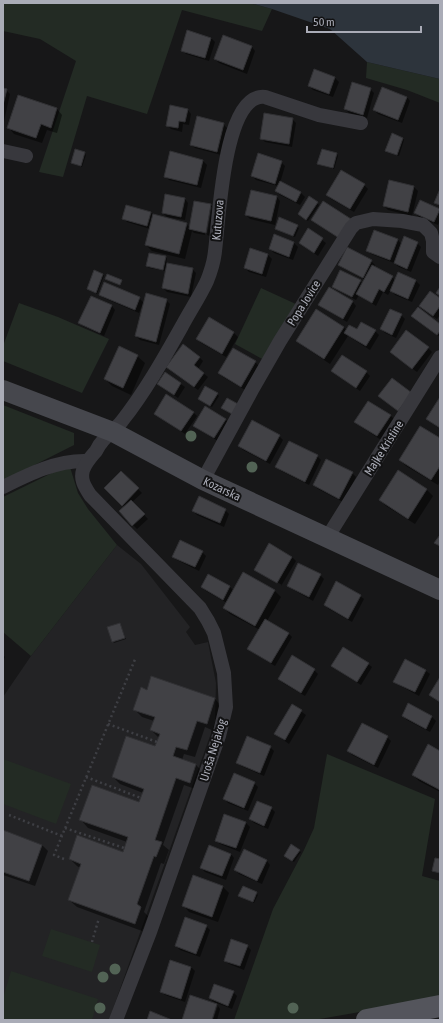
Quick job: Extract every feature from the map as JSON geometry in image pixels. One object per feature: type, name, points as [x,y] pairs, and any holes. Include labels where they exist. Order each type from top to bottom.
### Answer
[{"type":"main road","name":"Kozarska","points":[[3,390],[113,432],[203,480],[440,590]]},
{"type":"main road","points":[[368,1020],[440,1006]]},
{"type":"street","name":"Kutuzova","points":[[113,432],[122,422],[162,362],[206,282],[212,267],[215,251],[219,201],[226,157],[238,116],[247,104],[258,96],[265,97],[318,116],[361,123]]},
{"type":"street","points":[[3,150],[26,156]]},
{"type":"street","name":"Popa Jovice","points":[[203,480],[280,341],[351,228],[356,223],[373,219],[402,221],[422,225],[431,233],[433,240],[433,252],[440,257]]},
{"type":"street","name":"Majke Kristine","points":[[327,538],[440,357]]},
{"type":"street","name":"Uroša Nejakog","points":[[113,432],[102,442],[87,461],[82,476],[83,482],[90,495],[200,608],[214,633],[220,653],[226,707],[219,736],[150,932],[116,1020]]},
{"type":"street","points":[[3,487],[60,463],[73,460],[87,461]]},
{"type":"path","points":[[64,859],[54,855],[136,657]]},
{"type":"path","points":[[108,724],[157,742]]},
{"type":"path","points":[[86,777],[140,798]]},
{"type":"path","points":[[9,815],[62,836]]},
{"type":"path","points":[[65,828],[124,848]]},
{"type":"path","points":[[92,942],[99,918]]},
{"type":"shaded area","points":[[3,3],[250,3],[272,9],[262,31],[182,10],[147,114],[87,96],[63,177],[39,172],[76,61],[40,39],[3,31]]},
{"type":"shaded area","points":[[250,3],[440,3],[440,79],[367,62],[330,29]]},
{"type":"shaded area","points":[[367,62],[440,79],[440,103],[407,90],[366,78]]},
{"type":"shaded area","points":[[261,288],[298,305],[264,360],[235,344]]},
{"type":"shaded area","points":[[19,303],[58,317],[109,339],[82,393],[3,361],[3,346]]},
{"type":"shaded area","points":[[3,405],[74,433],[74,445],[3,481]]},
{"type":"shaded area","points":[[70,467],[78,493],[88,509],[117,545],[31,656],[3,632],[3,497],[62,468]]},
{"type":"shaded area","points":[[117,545],[141,564],[190,627],[186,632],[195,645],[208,642],[216,683],[215,722],[109,1020],[3,1020],[3,697],[31,656]]},
{"type":"shaded area","points":[[327,754],[435,799],[422,876],[440,881],[440,998],[314,1020],[234,1020],[273,909],[314,828]]},
{"type":"shaded area","points":[[3,759],[71,784],[56,824],[3,804]]},
{"type":"shaded area","points":[[51,929],[100,945],[92,972],[42,956]]},
{"type":"shaded area","points":[[11,971],[98,999],[92,1020],[3,1020],[3,998]]},
{"type":"building","points":[[187,30],[211,38],[205,58],[181,51]]},
{"type":"building","points":[[223,35],[252,46],[243,70],[214,59]]},
{"type":"building","points":[[314,69],[335,77],[329,94],[308,86]]},
{"type":"building","points":[[352,82],[371,88],[363,115],[344,109]]},
{"type":"building","points":[[382,87],[407,97],[398,120],[373,110]]},
{"type":"building","points":[[3,88],[7,89],[3,105]]},
{"type":"building","points":[[18,95],[57,108],[51,128],[41,124],[36,138],[7,128]]},
{"type":"building","points":[[170,105],[188,109],[185,122],[179,121],[178,128],[166,126]]},
{"type":"building","points":[[264,113],[293,118],[289,144],[260,139]]},
{"type":"building","points":[[197,116],[224,123],[217,152],[190,145]]},
{"type":"building","points":[[392,133],[403,138],[397,155],[385,151]]},
{"type":"building","points":[[75,149],[85,152],[81,166],[71,163]]},
{"type":"building","points":[[322,149],[337,153],[333,168],[317,164]]},
{"type":"building","points":[[170,151],[203,160],[197,185],[164,177]]},
{"type":"building","points":[[258,153],[282,161],[275,184],[251,176]]},
{"type":"building","points":[[341,170],[365,184],[350,209],[326,195]]},
{"type":"building","points":[[389,180],[414,186],[408,212],[383,206]]},
{"type":"building","points":[[280,181],[301,192],[296,202],[275,191]]},
{"type":"building","points":[[440,189],[440,205],[434,203]]},
{"type":"building","points":[[251,190],[277,196],[271,221],[245,215]]},
{"type":"building","points":[[165,194],[185,198],[181,217],[162,213]]},
{"type":"building","points":[[309,196],[318,202],[306,220],[298,214]]},
{"type":"building","points":[[420,200],[440,209],[434,222],[414,213]]},
{"type":"building","points":[[194,201],[211,204],[206,233],[189,229]]},
{"type":"building","points":[[323,201],[351,219],[339,238],[311,220]]},
{"type":"building","points":[[126,205],[151,212],[147,226],[122,219]]},
{"type":"building","points":[[153,214],[187,223],[179,254],[145,245]]},
{"type":"building","points":[[279,217],[298,225],[293,236],[275,229]]},
{"type":"building","points":[[308,228],[323,238],[314,253],[299,243]]},
{"type":"building","points":[[374,230],[398,239],[390,260],[366,251]]},
{"type":"building","points":[[274,234],[294,242],[289,257],[269,249]]},
{"type":"building","points":[[404,236],[418,242],[407,269],[394,263]]},
{"type":"building","points":[[347,247],[372,260],[363,278],[338,265]]},
{"type":"building","points":[[250,248],[268,254],[262,274],[244,268]]},
{"type":"building","points":[[149,253],[166,256],[163,270],[146,266]]},
{"type":"building","points":[[167,263],[193,268],[188,294],[162,288]]},
{"type":"building","points":[[372,265],[393,276],[384,292],[379,289],[372,303],[356,294]]},
{"type":"building","points":[[94,270],[103,274],[96,293],[87,289]]},
{"type":"building","points":[[340,270],[361,280],[352,297],[332,287]]},
{"type":"building","points":[[398,272],[416,280],[408,299],[390,291]]},
{"type":"building","points":[[107,274],[122,280],[120,285],[105,279]]},
{"type":"building","points":[[104,282],[140,297],[135,310],[99,295]]},
{"type":"building","points":[[329,287],[353,301],[343,319],[318,305]]},
{"type":"building","points":[[440,287],[440,296],[436,293]]},
{"type":"building","points":[[430,291],[440,298],[440,306],[433,316],[419,306]]},
{"type":"building","points":[[146,293],[167,299],[156,342],[135,336]]},
{"type":"building","points":[[91,296],[112,305],[100,333],[78,323]]},
{"type":"building","points":[[418,307],[440,324],[440,331],[437,335],[411,316]]},
{"type":"building","points":[[316,309],[344,327],[324,359],[296,341]]},
{"type":"building","points":[[390,309],[402,314],[392,335],[380,329]]},
{"type":"building","points":[[209,317],[234,332],[222,354],[196,339]]},
{"type":"building","points":[[361,322],[376,330],[366,346],[344,333],[349,325],[357,329]]},
{"type":"building","points":[[406,330],[429,347],[412,369],[390,352]]},
{"type":"building","points":[[183,344],[200,357],[194,365],[204,373],[194,387],[166,367]]},
{"type":"building","points":[[119,346],[138,355],[123,388],[104,379]]},
{"type":"building","points":[[233,348],[256,361],[241,387],[218,373]]},
{"type":"building","points":[[342,355],[367,371],[356,388],[331,371]]},
{"type":"building","points":[[165,372],[181,383],[174,395],[157,384]]},
{"type":"building","points":[[392,378],[412,393],[398,411],[378,396]]},
{"type":"building","points":[[205,386],[218,393],[210,406],[198,399]]},
{"type":"building","points":[[166,394],[194,412],[181,431],[154,414]]},
{"type":"building","points":[[440,397],[440,428],[426,419]]},
{"type":"building","points":[[227,398],[238,404],[232,414],[221,408]]},
{"type":"building","points":[[368,401],[391,415],[377,436],[354,422]]},
{"type":"building","points":[[205,406],[226,419],[214,438],[193,426]]},
{"type":"building","points":[[252,420],[280,435],[266,461],[238,446]]},
{"type":"building","points":[[420,426],[440,438],[440,466],[431,480],[399,460]]},
{"type":"building","points":[[289,441],[318,455],[305,482],[275,467]]},
{"type":"building","points":[[326,459],[353,472],[339,499],[313,485]]},
{"type":"building","points":[[398,470],[427,489],[408,519],[379,500]]},
{"type":"building","points":[[121,471],[139,488],[122,506],[104,488]]},
{"type":"building","points":[[199,496],[226,509],[220,523],[192,511]]},
{"type":"building","points":[[131,500],[145,514],[132,526],[119,511]]},
{"type":"building","points":[[440,535],[440,546],[434,543]]},
{"type":"building","points":[[180,540],[203,551],[195,567],[172,557]]},
{"type":"building","points":[[269,543],[292,557],[277,583],[254,570]]},
{"type":"building","points":[[298,563],[321,574],[309,597],[287,586]]},
{"type":"building","points":[[243,572],[275,590],[255,626],[223,608]]},
{"type":"building","points":[[208,574],[230,586],[223,600],[201,587]]},
{"type":"building","points":[[336,581],[361,595],[348,619],[324,605]]},
{"type":"building","points":[[265,619],[289,633],[271,663],[247,649]]},
{"type":"building","points":[[120,623],[125,638],[112,642],[107,627]]},
{"type":"building","points":[[343,647],[369,663],[357,682],[331,666]]},
{"type":"building","points":[[292,655],[315,669],[301,693],[278,679]]},
{"type":"building","points":[[405,659],[426,670],[415,692],[393,682]]},
{"type":"building","points":[[151,676],[215,698],[207,724],[197,721],[187,750],[176,747],[173,756],[196,764],[190,783],[176,778],[155,840],[162,842],[156,857],[154,856],[137,904],[141,907],[135,924],[68,900],[81,864],[69,859],[77,835],[123,852],[128,837],[79,820],[92,785],[139,802],[144,789],[112,777],[126,736],[155,746],[160,734],[150,730],[155,717],[133,710],[141,687],[147,690]]},
{"type":"building","points":[[440,677],[440,702],[429,695]]},
{"type":"building","points":[[408,703],[432,716],[426,729],[402,716]]},
{"type":"building","points":[[292,704],[302,710],[285,740],[274,734]]},
{"type":"building","points":[[362,723],[388,736],[374,765],[347,751]]},
{"type":"building","points":[[247,736],[271,746],[260,773],[236,763]]},
{"type":"building","points":[[428,744],[440,751],[440,790],[412,775]]},
{"type":"building","points":[[234,773],[255,782],[244,808],[223,799]]},
{"type":"building","points":[[257,801],[272,807],[264,826],[249,819]]},
{"type":"building","points":[[224,814],[246,822],[236,848],[215,841]]},
{"type":"building","points":[[3,830],[42,845],[29,881],[3,872]]},
{"type":"building","points":[[291,844],[300,850],[292,861],[284,856]]},
{"type":"building","points":[[209,845],[231,854],[222,876],[200,868]]},
{"type":"building","points":[[244,849],[267,860],[257,881],[234,870]]},
{"type":"building","points":[[435,858],[440,859],[440,873],[432,871]]},
{"type":"building","points":[[193,875],[223,886],[212,917],[182,906]]},
{"type":"building","points":[[243,886],[257,892],[253,902],[238,896]]},
{"type":"building","points":[[185,917],[207,925],[196,954],[175,946]]},
{"type":"building","points":[[231,939],[248,945],[240,966],[224,961]]},
{"type":"building","points":[[170,960],[191,967],[181,999],[160,992]]},
{"type":"building","points":[[214,984],[234,991],[228,1006],[209,998]]},
{"type":"building","points":[[190,995],[217,1004],[212,1020],[182,1020]]},
{"type":"building","points":[[150,1011],[172,1020],[147,1020]]}]
